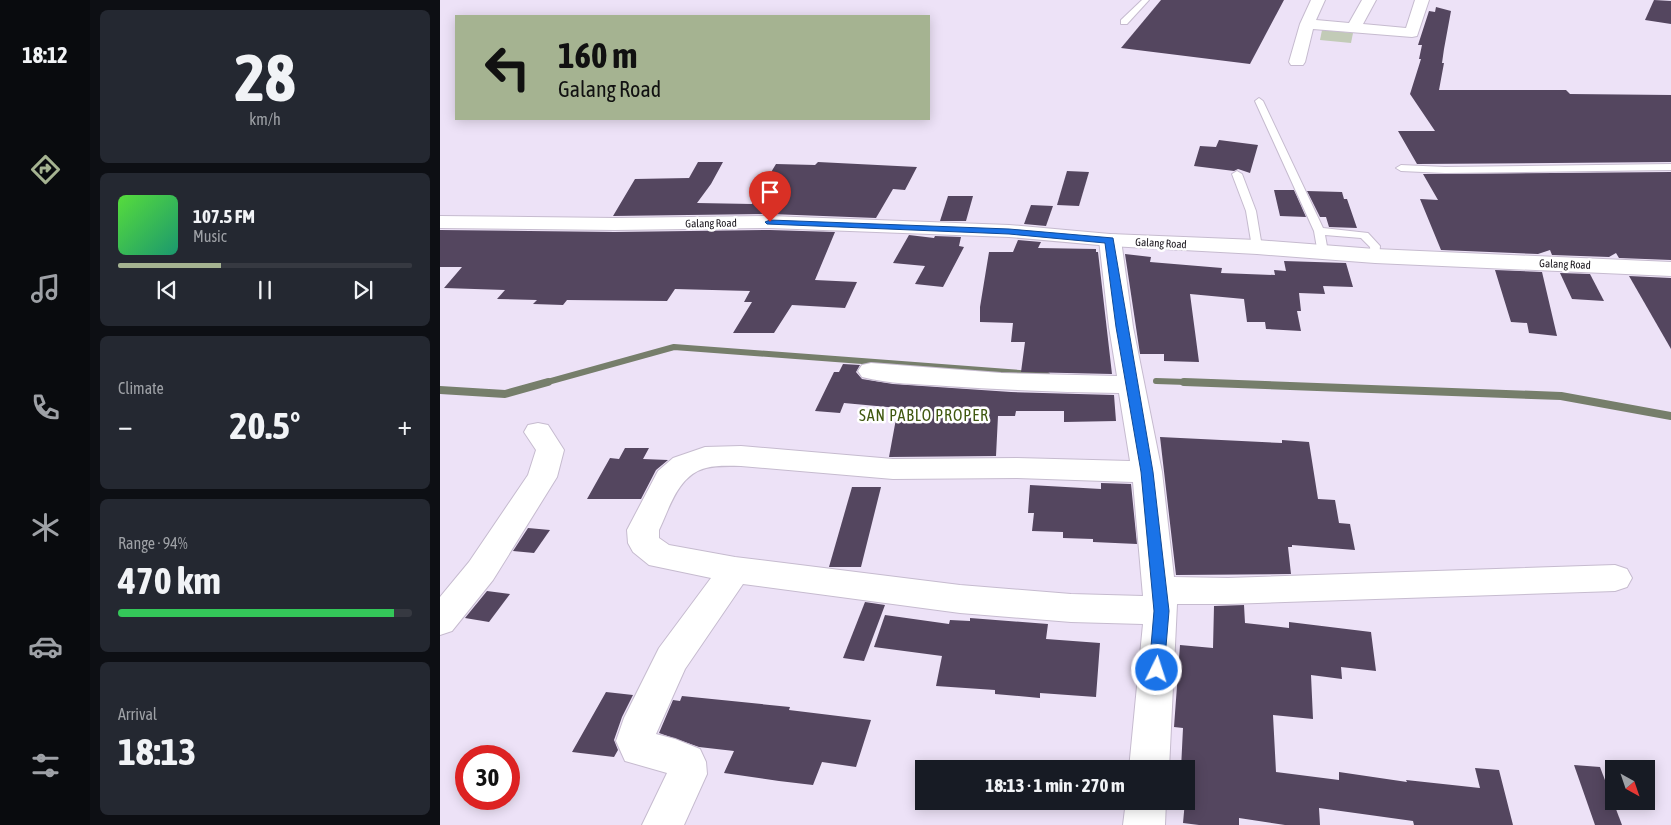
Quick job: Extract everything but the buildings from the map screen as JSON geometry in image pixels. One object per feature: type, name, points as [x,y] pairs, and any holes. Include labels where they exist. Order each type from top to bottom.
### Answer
[{"type":"street","points":[[1297,62],[1307,24],[1318,0]]},
{"type":"street","points":[[1354,28],[1369,0]]},
{"type":"street","points":[[1307,24],[1412,34],[1422,0]]},
{"type":"street","points":[[1301,42],[1321,44]]},
{"type":"street","name":"Galang Road","points":[[440,222],[615,224],[770,222],[1009,231],[1110,240],[1257,247],[1375,256],[1671,269]]},
{"type":"street","points":[[1110,240],[1131,385],[1147,472],[1160,600],[1150,760]]},
{"type":"street","points":[[871,370],[939,378],[1027,383],[1131,385]]},
{"type":"street","points":[[440,621],[481,571],[542,477],[550,450],[538,432]]},
{"type":"street","points":[[1147,472],[1017,468],[893,469],[741,456],[705,457],[683,465],[669,478],[644,530],[644,543],[660,556],[735,570],[960,600],[1071,608],[1160,600],[1228,591],[1615,578]]},
{"type":"street","points":[[663,825],[687,774],[686,762],[675,757],[639,748],[636,741],[638,730],[672,659],[735,570]]},
{"type":"street","points":[[1144,825],[1145,810]]},
{"type":"lane","points":[[1124,22],[1146,0]]},
{"type":"lane","points":[[1259,100],[1319,231],[1322,252]]},
{"type":"lane","points":[[1401,168],[1455,170],[1671,167]]},
{"type":"lane","points":[[1237,174],[1251,211],[1257,247]]},
{"type":"lane","points":[[1319,231],[1364,236],[1375,246],[1375,256]]},
{"type":"green space","points":[[1322,30],[1353,33],[1351,43],[1320,40]]},
{"type":"waterway","points":[[544,383],[674,347],[1047,375]]},
{"type":"waterway","points":[[1156,381],[1217,383]]},
{"type":"waterway","points":[[440,390],[505,394],[548,382]]},
{"type":"waterway","points":[[1184,382],[1561,396],[1671,416]]},
{"type":"district","name":"SAN PABLO PROPER","points":[[924,415]]},
{"type":"route","points":[[770,222],[1009,231],[1110,240],[1131,385],[1147,472],[1162,611],[1157,670]]}]
